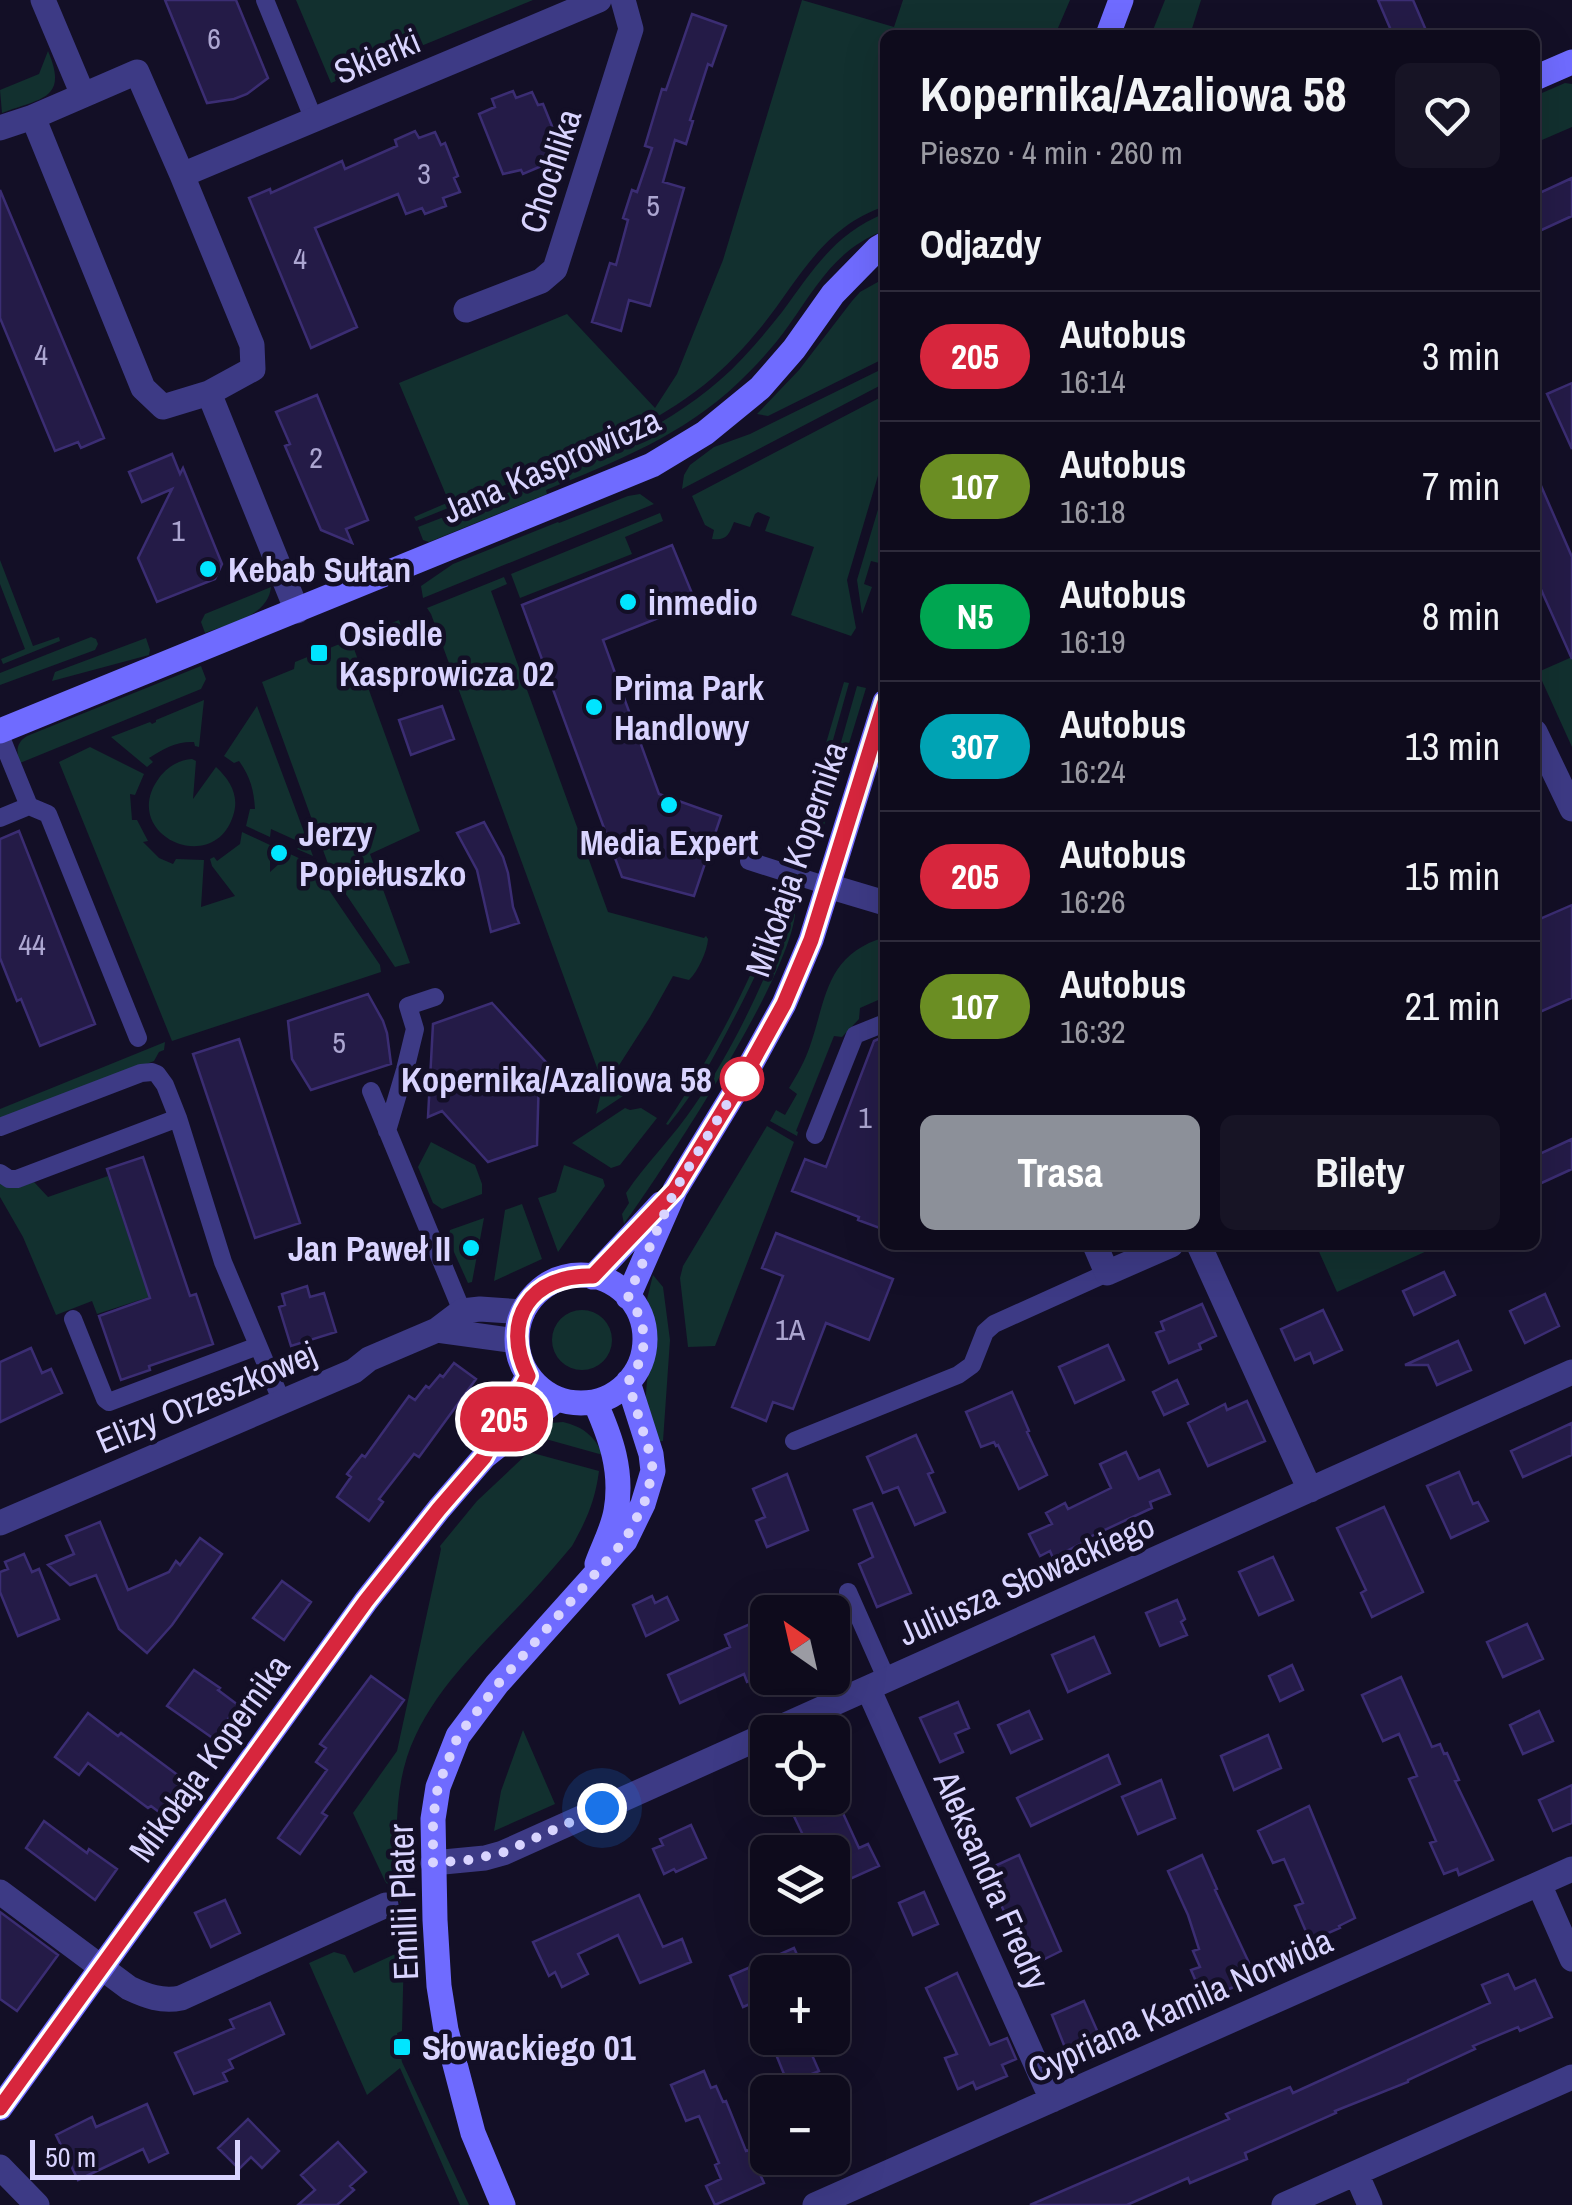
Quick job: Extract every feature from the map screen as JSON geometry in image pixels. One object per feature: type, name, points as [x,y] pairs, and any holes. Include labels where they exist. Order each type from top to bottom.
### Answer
[{"type":"street","points":[[43,0],[83,95]]},
{"type":"street","name":"Skierki","points":[[182,175],[598,0]]},
{"type":"street","name":"Chochlika","points":[[466,310],[541,281],[555,269],[632,29],[623,0]]},
{"type":"street","points":[[1110,30],[1121,0]]},
{"type":"street","points":[[1540,76],[1572,62]]},
{"type":"street","points":[[0,128],[137,72],[252,345],[253,368],[209,393],[163,408],[143,388],[33,117]]},
{"type":"street","name":"Jana Kasprowicza","points":[[0,733],[652,465],[705,433],[760,388],[833,294],[880,247]]},
{"type":"street","points":[[853,275],[880,267]]},
{"type":"street","points":[[209,393],[296,610]]},
{"type":"street","name":"Mikołaja Kopernika","points":[[628,1296],[675,1190],[784,1004],[811,940],[880,718]]},
{"type":"street","points":[[1540,742],[1572,809]]},
{"type":"street","points":[[828,886],[880,902]]},
{"type":"street","name":"Mikołaja Kopernika","points":[[593,1276],[675,1190]]},
{"type":"street","points":[[1096,1250],[1107,1273],[1160,1250]]},
{"type":"street","points":[[1201,1250],[1310,1490]]},
{"type":"street","points":[[572,1276],[593,1276],[628,1296],[639,1312],[644,1349],[628,1382],[613,1395],[595,1402],[557,1399],[541,1390],[520,1360],[517,1341],[523,1312],[535,1294],[552,1282],[572,1276]]},
{"type":"street","points":[[462,1312],[523,1312]]},
{"type":"street","name":"Elizy Orzeszkowej","points":[[0,1523],[354,1371],[369,1359],[437,1330],[462,1312]]},
{"type":"street","points":[[437,1330],[517,1341]]},
{"type":"street","name":"Juliusza Słowackiego","points":[[809,1715],[1572,1372]]},
{"type":"street","name":"Mikołaja Kopernika","points":[[484,1457],[528,1376]]},
{"type":"street","name":"Emilii Plater","points":[[503,2205],[473,2133],[446,2030],[439,1986],[433,1863],[438,1786],[458,1736],[498,1684],[625,1540],[644,1504],[653,1471],[628,1382]]},
{"type":"street","name":"Mikołaja Kopernika","points":[[0,2108],[366,1601],[484,1457],[557,1399]]},
{"type":"street","name":"Emilii Plater","points":[[591,1580],[616,1512],[617,1462],[595,1402]]},
{"type":"street","name":"Aleksandra Fredry","points":[[878,1684],[1052,2100]]},
{"type":"street","name":"Juliusza Słowackiego","points":[[433,1863],[502,1853],[750,1742]]},
{"type":"street","name":"Cypriana Kamila Norwida","points":[[815,2205],[1572,1869]]},
{"type":"street","points":[[1539,1884],[1572,1959]]},
{"type":"street","points":[[0,1892],[144,1996],[171,2000],[386,1906]]},
{"type":"street","points":[[1284,2205],[1572,2078]]},
{"type":"street","points":[[0,2167],[36,2205]]},
{"type":"street","points":[[1356,2173],[1370,2205]]},
{"type":"lane","points":[[266,0],[314,120]]},
{"type":"lane","points":[[0,733],[29,806]]},
{"type":"lane","points":[[0,818],[29,806],[48,814],[138,1038]]},
{"type":"lane","points":[[749,862],[828,886]]},
{"type":"lane","points":[[387,1131],[414,1028],[408,1006],[435,996]]},
{"type":"lane","points":[[815,1135],[855,1036],[880,1025]]},
{"type":"lane","points":[[0,1127],[146,1072],[161,1078],[178,1118],[223,1262],[282,1402]]},
{"type":"lane","points":[[370,1091],[462,1312]]},
{"type":"lane","points":[[0,1173],[17,1180],[178,1118]]},
{"type":"lane","points":[[794,1440],[958,1375],[972,1365],[985,1332],[994,1324],[1107,1273]]},
{"type":"lane","points":[[73,1318],[109,1402],[258,1346]]},
{"type":"lane","points":[[848,1592],[878,1684]]},
{"type":"green space","points":[[296,0],[533,0],[331,83]]},
{"type":"green space","points":[[802,0],[894,27],[903,0],[1070,0],[1057,30],[880,30],[880,208],[863,215],[829,241],[749,342],[720,372],[685,399],[606,443],[416,521],[414,517],[449,502],[399,383],[567,314],[655,408],[677,374],[723,260]]},
{"type":"green space","points":[[1165,0],[1201,0],[1192,30],[1153,30]]},
{"type":"green space","points":[[48,51],[54,67],[53,88],[39,100],[2,113],[0,90],[39,74]]},
{"type":"green space","points":[[1565,83],[1572,84],[1572,127],[1540,141],[1540,94]]},
{"type":"green space","points":[[880,216],[880,232],[841,258],[759,362],[718,401],[672,432],[546,490],[547,494],[429,542],[423,540],[418,527],[576,466],[652,428],[687,405],[745,356],[815,268],[838,243]]},
{"type":"green space","points":[[880,281],[880,360],[768,416],[757,414],[799,370],[860,292]]},
{"type":"green space","points":[[880,370],[880,386],[682,489],[690,465],[714,447],[750,434]]},
{"type":"green space","points":[[880,398],[880,469],[847,580],[856,628],[851,636],[791,615],[814,547],[765,531],[770,517],[758,512],[750,527],[734,522],[727,536],[712,539],[714,530],[705,525],[692,496]]},
{"type":"green space","points":[[640,494],[654,504],[423,598],[421,586],[453,564]]},
{"type":"green space","points":[[880,503],[880,560],[879,563],[871,561],[864,584],[872,587],[862,614],[857,580]]},
{"type":"green space","points":[[660,513],[663,521],[625,537],[632,554],[520,598],[511,574]]},
{"type":"green space","points":[[0,560],[33,646],[59,637],[60,641],[3,664],[1,659],[25,649],[0,584]]},
{"type":"green space","points":[[504,577],[507,584],[491,591],[608,912],[708,939],[696,972],[689,980],[673,976],[607,1084],[623,1096],[596,1114],[603,1084],[427,608]]},
{"type":"green space","points":[[271,587],[255,612],[205,633],[201,622],[205,614]]},
{"type":"green space","points":[[399,620],[401,626],[353,646],[420,831],[370,854],[410,963],[395,967],[331,872],[262,682],[294,669],[295,662]]},
{"type":"green space","points":[[91,637],[98,644],[95,650],[0,685],[0,673]]},
{"type":"green space","points":[[146,638],[149,655],[52,681],[55,672]]},
{"type":"green space","points":[[1572,657],[1572,747],[1540,676],[1540,671]]},
{"type":"green space","points":[[201,666],[206,679],[201,689],[20,763],[18,748],[27,736]]},
{"type":"green space","points":[[844,682],[849,683],[800,858],[795,858],[800,832]]},
{"type":"green space","points":[[857,686],[866,688],[821,835],[810,852]]},
{"type":"green space","points":[[204,700],[199,747],[194,742],[170,746],[149,758],[153,762],[147,767],[111,737],[152,724]]},
{"type":"green space","points":[[257,706],[313,856],[297,849],[302,843],[271,829],[270,837],[246,826],[250,809],[255,809],[251,784],[239,761],[234,763],[224,756]]},
{"type":"green space","points":[[90,747],[144,774],[135,795],[130,794],[132,820],[137,820],[148,841],[143,842],[159,858],[173,864],[176,859],[204,860],[201,907],[235,896],[210,859],[214,857],[217,861],[240,844],[242,832],[270,845],[270,872],[290,854],[316,866],[381,972],[172,1041],[59,762]]},
{"type":"green space","points":[[192,759],[196,761],[193,799],[216,767],[229,783],[235,802],[233,816],[222,834],[207,844],[190,846],[159,831],[150,816],[150,798],[166,771]]},
{"type":"green space","points":[[785,890],[789,893],[777,926],[741,1004],[695,1087],[666,1124],[733,1011]]},
{"type":"green space","points":[[795,903],[792,930],[755,1015],[697,1115],[624,1224],[622,1214],[629,1203],[626,1193],[686,1117],[724,1058],[763,982]]},
{"type":"green space","points":[[880,939],[880,999],[860,1008],[859,1019],[842,1037],[834,1036],[797,1136],[770,1121],[776,1110],[785,1115],[797,1094],[789,1088],[808,1052],[832,980],[840,966]]},
{"type":"green space","points":[[165,1042],[164,1050],[154,1061],[0,1121],[0,1109]]},
{"type":"green space","points":[[625,1108],[641,1108],[657,1118],[620,1165],[611,1168],[572,1143]]},
{"type":"green space","points":[[767,1126],[794,1142],[715,1346],[688,1347],[680,1278],[683,1266]]},
{"type":"green space","points":[[431,1142],[475,1165],[482,1194],[442,1209],[433,1203],[418,1167]]},
{"type":"green space","points":[[564,1165],[603,1179],[605,1186],[558,1252],[538,1198],[556,1192]]},
{"type":"green space","points":[[108,1176],[149,1297],[97,1314],[92,1301],[56,1315],[23,1237],[0,1197],[0,1181],[13,1186],[34,1182],[48,1197]]},
{"type":"green space","points":[[522,1204],[542,1259],[494,1281],[505,1210]]},
{"type":"green space","points":[[484,1218],[472,1282],[468,1283],[448,1239],[450,1230]]},
{"type":"green space","points":[[1318,1250],[1429,1250],[1337,1292]]},
{"type":"green space","points":[[653,1275],[663,1287],[670,1340],[663,1441],[656,1442],[645,1406],[655,1344],[647,1299]]},
{"type":"green space","points":[[582,1310],[603,1319],[612,1340],[603,1361],[582,1370],[561,1361],[552,1340],[561,1319]]},
{"type":"green space","points":[[563,1422],[587,1433],[603,1455],[542,1438],[535,1432],[551,1423]]},
{"type":"green space","points":[[529,1452],[599,1471],[593,1501],[572,1546],[460,1668],[417,1733],[402,1775],[397,1811],[401,1903],[385,1881],[353,1813],[397,1751],[440,1546],[477,1501]]},
{"type":"green space","points":[[523,1730],[555,1804],[494,1831],[501,1791]]},
{"type":"green space","points":[[404,1950],[402,2031],[397,2033],[402,2062],[469,2205],[460,2205],[400,2068],[367,2095],[309,1963],[334,1952],[345,1955],[354,1973]]},
{"type":"building","points":[[165,0],[236,0],[268,78],[247,94],[207,103]]},
{"type":"building","points":[[1378,0],[1413,0],[1426,30],[1391,30]]},
{"type":"building","points":[[692,14],[726,26],[712,66],[708,64],[686,144],[675,140],[663,182],[684,188],[650,306],[629,300],[621,331],[592,322],[610,263],[616,265],[632,190],[637,192],[652,148],[645,146],[662,89],[666,90]]},
{"type":"building","points":[[513,91],[516,98],[532,92],[538,105],[543,104],[556,136],[551,138],[557,152],[541,158],[544,165],[523,174],[521,170],[503,174],[479,114],[495,107],[492,99]]},
{"type":"building","points":[[415,131],[419,138],[435,132],[441,145],[445,143],[460,192],[443,198],[446,206],[425,214],[422,208],[406,214],[398,194],[315,228],[357,327],[311,348],[249,198],[270,189],[271,193],[342,161],[345,169],[397,146],[395,140]]},
{"type":"building","points":[[1572,178],[1572,216],[1540,231],[1540,193]]},
{"type":"building","points":[[0,190],[104,438],[81,448],[78,442],[55,451],[0,318]]},
{"type":"building","points":[[1572,383],[1572,449],[1547,394]]},
{"type":"building","points":[[317,395],[368,520],[346,529],[352,543],[321,530],[285,446],[290,444],[276,412]]},
{"type":"building","points":[[172,454],[180,474],[183,468],[222,564],[215,579],[157,602],[138,558],[172,489],[142,502],[129,472]]},
{"type":"building","points":[[1540,483],[1572,557],[1572,659],[1540,587]]},
{"type":"building","name":"Prima Park Handlowy","points":[[672,545],[696,603],[603,640],[659,794],[721,816],[694,896],[622,877],[522,605]]},
{"type":"building","points":[[442,706],[454,739],[411,755],[399,720]]},
{"type":"building","points":[[484,822],[503,857],[519,923],[491,932],[477,870],[457,833]]},
{"type":"building","points":[[19,831],[95,1024],[40,1046],[0,958],[0,839]]},
{"type":"building","points":[[1572,905],[1572,998],[1540,1012],[1540,919]]},
{"type":"building","points":[[368,994],[387,1033],[391,1064],[311,1090],[292,1059],[288,1021]]},
{"type":"building","points":[[492,1003],[554,1071],[539,1076],[537,1145],[488,1162],[442,1111],[428,1117],[433,1024]]},
{"type":"building","points":[[880,1038],[880,1228],[792,1191],[805,1159],[826,1167],[874,1041]]},
{"type":"building","points":[[239,1039],[300,1223],[255,1238],[193,1054]]},
{"type":"building","points":[[1572,1139],[1572,1169],[1540,1184],[1540,1154]]},
{"type":"building","points":[[143,1157],[190,1296],[196,1294],[213,1344],[121,1380],[99,1316],[150,1298],[107,1169]]},
{"type":"building","points":[[776,1233],[893,1279],[869,1340],[826,1323],[793,1409],[773,1402],[766,1421],[732,1407],[783,1276],[762,1268]]},
{"type":"building","points":[[1444,1272],[1455,1295],[1414,1315],[1403,1291]]},
{"type":"building","points":[[307,1286],[310,1297],[324,1293],[336,1332],[291,1346],[279,1307],[285,1305],[282,1294]]},
{"type":"building","points":[[1545,1294],[1559,1326],[1525,1343],[1510,1311]]},
{"type":"building","points":[[1202,1304],[1216,1336],[1199,1344],[1201,1349],[1169,1363],[1156,1333],[1164,1330],[1161,1322]]},
{"type":"building","points":[[1323,1310],[1342,1350],[1314,1363],[1310,1353],[1295,1360],[1281,1329]]},
{"type":"building","points":[[1458,1341],[1471,1370],[1437,1385],[1428,1365],[1405,1365]]},
{"type":"building","points":[[1108,1345],[1124,1380],[1075,1403],[1059,1367]]},
{"type":"building","points":[[31,1348],[42,1373],[51,1369],[62,1393],[0,1422],[0,1362]]},
{"type":"building","points":[[454,1363],[476,1379],[419,1457],[414,1454],[379,1499],[383,1502],[369,1521],[337,1497],[351,1477],[347,1474],[362,1455],[365,1457],[409,1396],[415,1400]]},
{"type":"building","points":[[1177,1380],[1188,1404],[1164,1415],[1153,1392]]},
{"type":"building","points":[[1012,1392],[1047,1475],[1019,1489],[998,1445],[994,1442],[981,1447],[966,1412]]},
{"type":"building","points":[[1247,1401],[1265,1441],[1208,1466],[1188,1423],[1225,1404],[1227,1410]]},
{"type":"building","points":[[1572,1423],[1572,1455],[1523,1477],[1511,1451]]},
{"type":"building","points":[[916,1435],[945,1512],[915,1525],[898,1487],[883,1493],[867,1457]]},
{"type":"building","points":[[1126,1452],[1139,1479],[1159,1470],[1170,1494],[1150,1502],[1152,1508],[1053,1558],[1050,1551],[1040,1556],[1029,1534],[1052,1524],[1046,1513],[1065,1503],[1068,1509],[1111,1488],[1100,1464]]},
{"type":"building","points":[[1459,1472],[1473,1504],[1478,1502],[1488,1521],[1451,1538],[1427,1486]]},
{"type":"building","points":[[787,1474],[808,1530],[767,1547],[756,1521],[765,1517],[753,1489]]},
{"type":"building","points":[[872,1503],[911,1593],[877,1607],[859,1564],[873,1557],[854,1510]]},
{"type":"building","points":[[1384,1507],[1423,1592],[1372,1617],[1361,1593],[1366,1590],[1337,1528]]},
{"type":"building","points":[[100,1522],[128,1590],[169,1572],[176,1561],[180,1565],[200,1538],[222,1554],[172,1625],[147,1653],[119,1629],[96,1575],[70,1585],[48,1565],[74,1554],[66,1536]]},
{"type":"building","points":[[24,1554],[32,1572],[39,1569],[59,1619],[18,1636],[0,1592],[0,1572],[8,1569],[5,1562]]},
{"type":"building","points":[[1273,1557],[1293,1600],[1259,1615],[1239,1572]]},
{"type":"building","points":[[282,1581],[311,1602],[284,1640],[253,1618]]},
{"type":"building","points":[[652,1596],[655,1603],[667,1597],[678,1620],[646,1636],[633,1605]]},
{"type":"building","points":[[1177,1600],[1187,1635],[1160,1646],[1146,1613]]},
{"type":"building","points":[[750,1624],[750,1681],[747,1682],[744,1674],[680,1703],[668,1675],[730,1647],[725,1635]]},
{"type":"building","points":[[1527,1624],[1543,1659],[1503,1677],[1487,1642]]},
{"type":"building","points":[[1094,1637],[1110,1673],[1068,1692],[1052,1655]]},
{"type":"building","points":[[1292,1665],[1303,1690],[1280,1701],[1269,1676]]},
{"type":"building","points":[[194,1670],[238,1705],[214,1739],[167,1706]]},
{"type":"building","points":[[371,1676],[404,1700],[322,1813],[327,1816],[300,1854],[278,1838],[327,1770],[316,1762],[326,1748],[320,1744]]},
{"type":"building","points":[[1401,1677],[1432,1747],[1440,1744],[1447,1753],[1459,1780],[1455,1781],[1493,1860],[1459,1875],[1457,1869],[1444,1874],[1430,1843],[1436,1841],[1409,1779],[1417,1776],[1399,1734],[1383,1741],[1362,1695]]},
{"type":"building","points":[[958,1702],[969,1728],[955,1734],[963,1752],[940,1762],[920,1718]]},
{"type":"building","points":[[1029,1711],[1042,1739],[1011,1753],[998,1725]]},
{"type":"building","points":[[1539,1711],[1553,1741],[1523,1754],[1510,1725]]},
{"type":"building","points":[[88,1713],[183,1779],[159,1812],[88,1763],[79,1775],[55,1757]]},
{"type":"building","points":[[1268,1735],[1281,1768],[1234,1790],[1221,1756]]},
{"type":"building","points":[[1108,1755],[1120,1784],[1031,1826],[1017,1798]]},
{"type":"building","points":[[1161,1780],[1175,1818],[1138,1834],[1122,1797]]},
{"type":"building","points":[[1572,1785],[1572,1823],[1553,1831],[1539,1800]]},
{"type":"building","points":[[1309,1806],[1355,1918],[1310,1941],[1295,1906],[1303,1903],[1284,1859],[1273,1863],[1258,1831]]},
{"type":"building","points":[[793,1815],[844,1815],[859,1848],[868,1844],[879,1866],[850,1879],[850,1835],[803,1835]]},
{"type":"building","points":[[44,1821],[87,1853],[89,1849],[117,1869],[95,1900],[26,1848]]},
{"type":"building","points":[[691,1825],[706,1858],[664,1874],[653,1849],[663,1845],[660,1839]]},
{"type":"building","points":[[1019,1855],[1061,1951],[1028,1967],[986,1870]]},
{"type":"building","points":[[1202,1855],[1251,1967],[1231,1975],[1236,1986],[1204,2000],[1191,1970],[1200,1967],[1193,1951],[1199,1949],[1168,1871]]},
{"type":"building","points":[[924,1892],[938,1924],[913,1935],[899,1903]]},
{"type":"building","points":[[639,1895],[663,1947],[682,1939],[691,1962],[640,1983],[618,1935],[578,1954],[588,1974],[562,1987],[555,1972],[549,1976],[533,1942]]},
{"type":"building","points":[[225,1900],[240,1933],[211,1947],[195,1913]]},
{"type":"building","points":[[0,1912],[58,1955],[17,2011],[0,1999]]},
{"type":"building","points":[[794,1948],[797,1955],[778,1955]]},
{"type":"building","points":[[750,1967],[750,2004],[743,2007],[730,1976]]},
{"type":"building","points":[[957,1973],[990,2045],[1007,2038],[1016,2059],[1002,2065],[1007,2076],[976,2089],[973,2082],[958,2089],[945,2058],[957,2054],[926,1988]]},
{"type":"building","points":[[1508,1974],[1515,1989],[1535,1980],[1552,2017],[1473,2046],[1475,2049],[1408,2082],[1335,2111],[1245,2153],[1247,2159],[1190,2183],[1188,2178],[1127,2205],[1030,2205],[1229,2119],[1226,2114],[1290,2087],[1293,2093],[1490,2003],[1482,1985]]},
{"type":"building","points":[[1084,2001],[1099,2035],[1066,2050],[1052,2015]]},
{"type":"building","points":[[270,2003],[284,2034],[229,2060],[233,2068],[223,2073],[227,2081],[194,2094],[175,2053],[234,2028],[230,2020]]},
{"type":"building","points":[[776,2055],[812,2055],[819,2071],[809,2075],[784,2075]]},
{"type":"building","points":[[704,2071],[711,2088],[716,2086],[723,2102],[726,2101],[746,2151],[750,2152],[750,2175],[760,2175],[764,2183],[715,2205],[706,2186],[721,2179],[715,2165],[719,2163],[699,2116],[686,2121],[671,2085]]},
{"type":"building","points":[[147,2104],[168,2153],[149,2162],[143,2149],[78,2180],[56,2135],[92,2117],[96,2127]]},
{"type":"building","points":[[248,2119],[279,2151],[262,2168],[251,2157],[239,2169],[218,2148]]},
{"type":"building","points":[[338,2142],[366,2172],[337,2205],[298,2205],[315,2190],[301,2175]]},
{"type":"bus line","name":"205","points":[[0,2108],[366,1601],[484,1457],[528,1376],[520,1360],[518,1326],[535,1294],[552,1282],[572,1276],[593,1276],[675,1190],[784,1004],[811,940],[880,718]]},
{"type":"place","name":"Kebab Sułtan","points":[[208,569]]},
{"type":"place","name":"inmedio","points":[[628,602]]},
{"type":"place","name":"Osiedle Kasprowicza 02","points":[[319,653]]},
{"type":"place","name":"Prima Park Handlowy","points":[[594,707]]},
{"type":"place","name":"Media Expert","points":[[669,805]]},
{"type":"place","name":"Jerzy Popiełuszko","points":[[279,853]]},
{"type":"place","name":"Kopernika/Azaliowa 58","points":[[742,1079]]},
{"type":"place","name":"Jan Paweł II","points":[[471,1248]]},
{"type":"place","name":"Słowackiego 01","points":[[402,2047]]},
{"type":"route","points":[[602,1808],[502,1853],[433,1863],[438,1786],[458,1736],[498,1684],[625,1540],[644,1504],[653,1471],[628,1382],[644,1349],[644,1330],[639,1312],[628,1296],[675,1190],[742,1079]]}]
